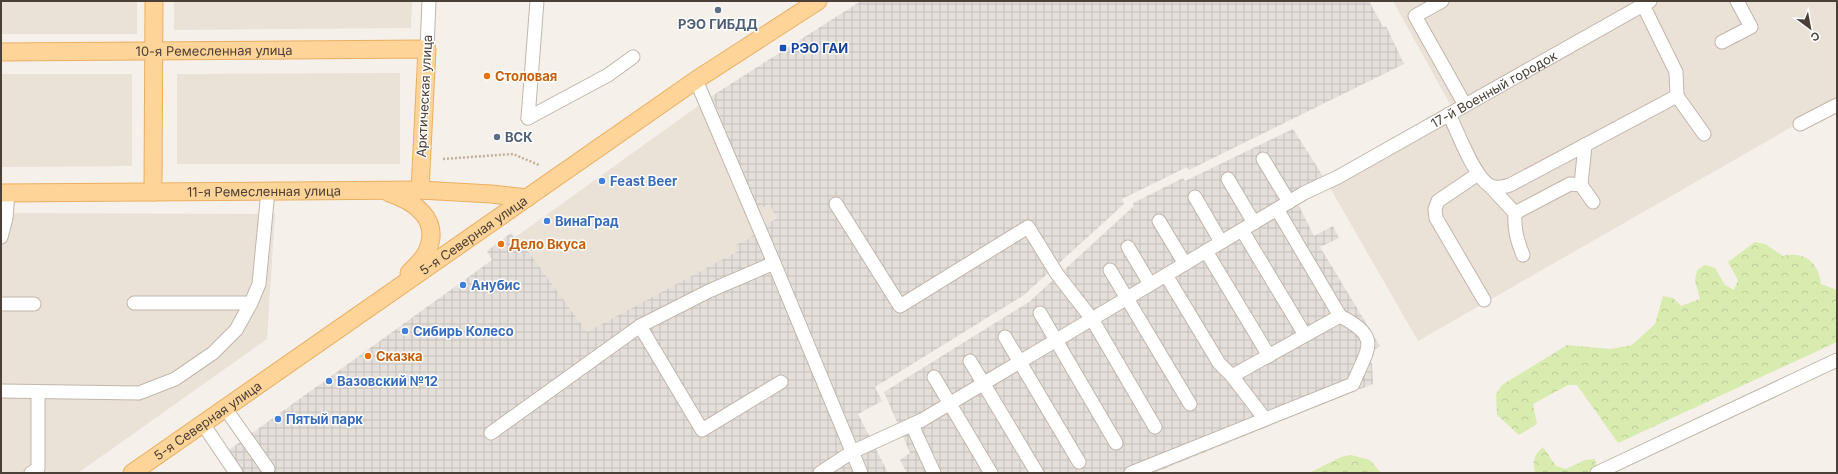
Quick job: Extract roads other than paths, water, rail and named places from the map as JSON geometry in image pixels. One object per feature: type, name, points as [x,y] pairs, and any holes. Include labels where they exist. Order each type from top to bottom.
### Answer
[{"type":"main road","points":[[154,1],[154,192]]},
{"type":"main road","name":"5-я Северная улица","points":[[132,473],[696,80],[818,1]]},
{"type":"main road","name":"10-я Ремесленная улица","points":[[1,52],[427,48]]},
{"type":"main road","name":"Арктическая улица","points":[[420,190],[427,48]]},
{"type":"main road","points":[[381,190],[405,198],[411,202],[423,211],[431,227],[431,237],[428,250],[395,290]]},
{"type":"main road","name":"11-я Ремесленная улица","points":[[4,193],[420,190],[491,194],[527,198]]},
{"type":"street","name":"Арктическая улица","points":[[427,48],[429,1]]},
{"type":"street","points":[[537,1],[528,118],[608,75],[633,57]]},
{"type":"street","points":[[1442,1],[1415,16],[1466,105]]},
{"type":"street","points":[[1722,42],[1751,27],[1737,1]]},
{"type":"street","points":[[1640,4],[1676,72],[1677,96],[1704,134]]},
{"type":"street","name":"17-й Военный городок","points":[[820,473],[852,452],[912,424],[950,404],[1289,202],[1338,177],[1466,105],[1640,4]]},
{"type":"street","points":[[696,80],[861,473]]},
{"type":"street","points":[[1489,185],[1499,188],[1510,185],[1677,96]]},
{"type":"street","points":[[1800,124],[1837,105]]},
{"type":"street","points":[[1449,114],[1478,174],[1515,213],[1514,227],[1517,241],[1523,255]]},
{"type":"street","points":[[1585,145],[1581,185],[1593,202]]},
{"type":"street","points":[[1263,158],[1289,202]]},
{"type":"street","points":[[1478,174],[1438,201],[1435,209],[1436,218],[1484,300]]},
{"type":"street","points":[[1228,179],[1254,223]]},
{"type":"street","points":[[1515,213],[1570,184],[1581,185]]},
{"type":"street","points":[[1,391],[139,393],[175,379],[213,353],[236,330],[251,303],[259,284],[268,191]]},
{"type":"street","points":[[1,238],[6,218],[4,193]]},
{"type":"street","points":[[1195,197],[1221,242]]},
{"type":"street","points":[[836,204],[900,306],[1028,227],[1057,274],[1092,319],[1156,427]]},
{"type":"street","points":[[1131,473],[1353,384],[1369,347],[1367,337],[1358,325],[1340,316],[1277,209]]},
{"type":"street","points":[[1159,221],[1184,264]]},
{"type":"street","points":[[1242,230],[1305,335]]},
{"type":"street","points":[[1128,247],[1150,284]]},
{"type":"street","points":[[1206,251],[1268,356]]},
{"type":"street","points":[[491,433],[640,326],[709,291],[774,263]]},
{"type":"street","points":[[1110,270],[1190,404]]},
{"type":"street","points":[[1166,275],[1219,363],[1232,376],[1265,419]]},
{"type":"street","points":[[134,303],[251,303]]},
{"type":"street","points":[[1,304],[34,304]]},
{"type":"street","points":[[1040,313],[1116,443]]},
{"type":"street","points":[[1232,376],[1340,316]]},
{"type":"street","points":[[640,326],[702,430],[781,382]]},
{"type":"street","points":[[1005,337],[1079,462]]},
{"type":"street","points":[[970,360],[1037,473]]},
{"type":"street","points":[[1597,473],[1837,360]]},
{"type":"street","points":[[934,377],[991,473]]},
{"type":"street","points":[[31,473],[38,469],[38,392]]},
{"type":"street","points":[[225,408],[268,469]]},
{"type":"street","points":[[203,424],[236,473]]},
{"type":"street","points":[[912,424],[934,473]]},
{"type":"place","name":"РЭО ГИБДД","points":[[718,10]]},
{"type":"place","name":"РЭО ГАИ","points":[[783,48]]},
{"type":"place","name":"Столовая","points":[[487,76]]},
{"type":"place","name":"ВСК","points":[[497,137]]},
{"type":"place","name":"Feast Beer","points":[[602,181]]},
{"type":"place","name":"ВинаГрад","points":[[547,221]]},
{"type":"place","name":"Дело Вкуса","points":[[501,244]]},
{"type":"place","name":"Анубис","points":[[463,285]]},
{"type":"place","name":"Сибирь Колесо","points":[[405,331]]},
{"type":"place","name":"Сказка","points":[[368,356]]},
{"type":"place","name":"Вазовский №12","points":[[329,381]]},
{"type":"place","name":"Пятый парк","points":[[278,419]]}]
